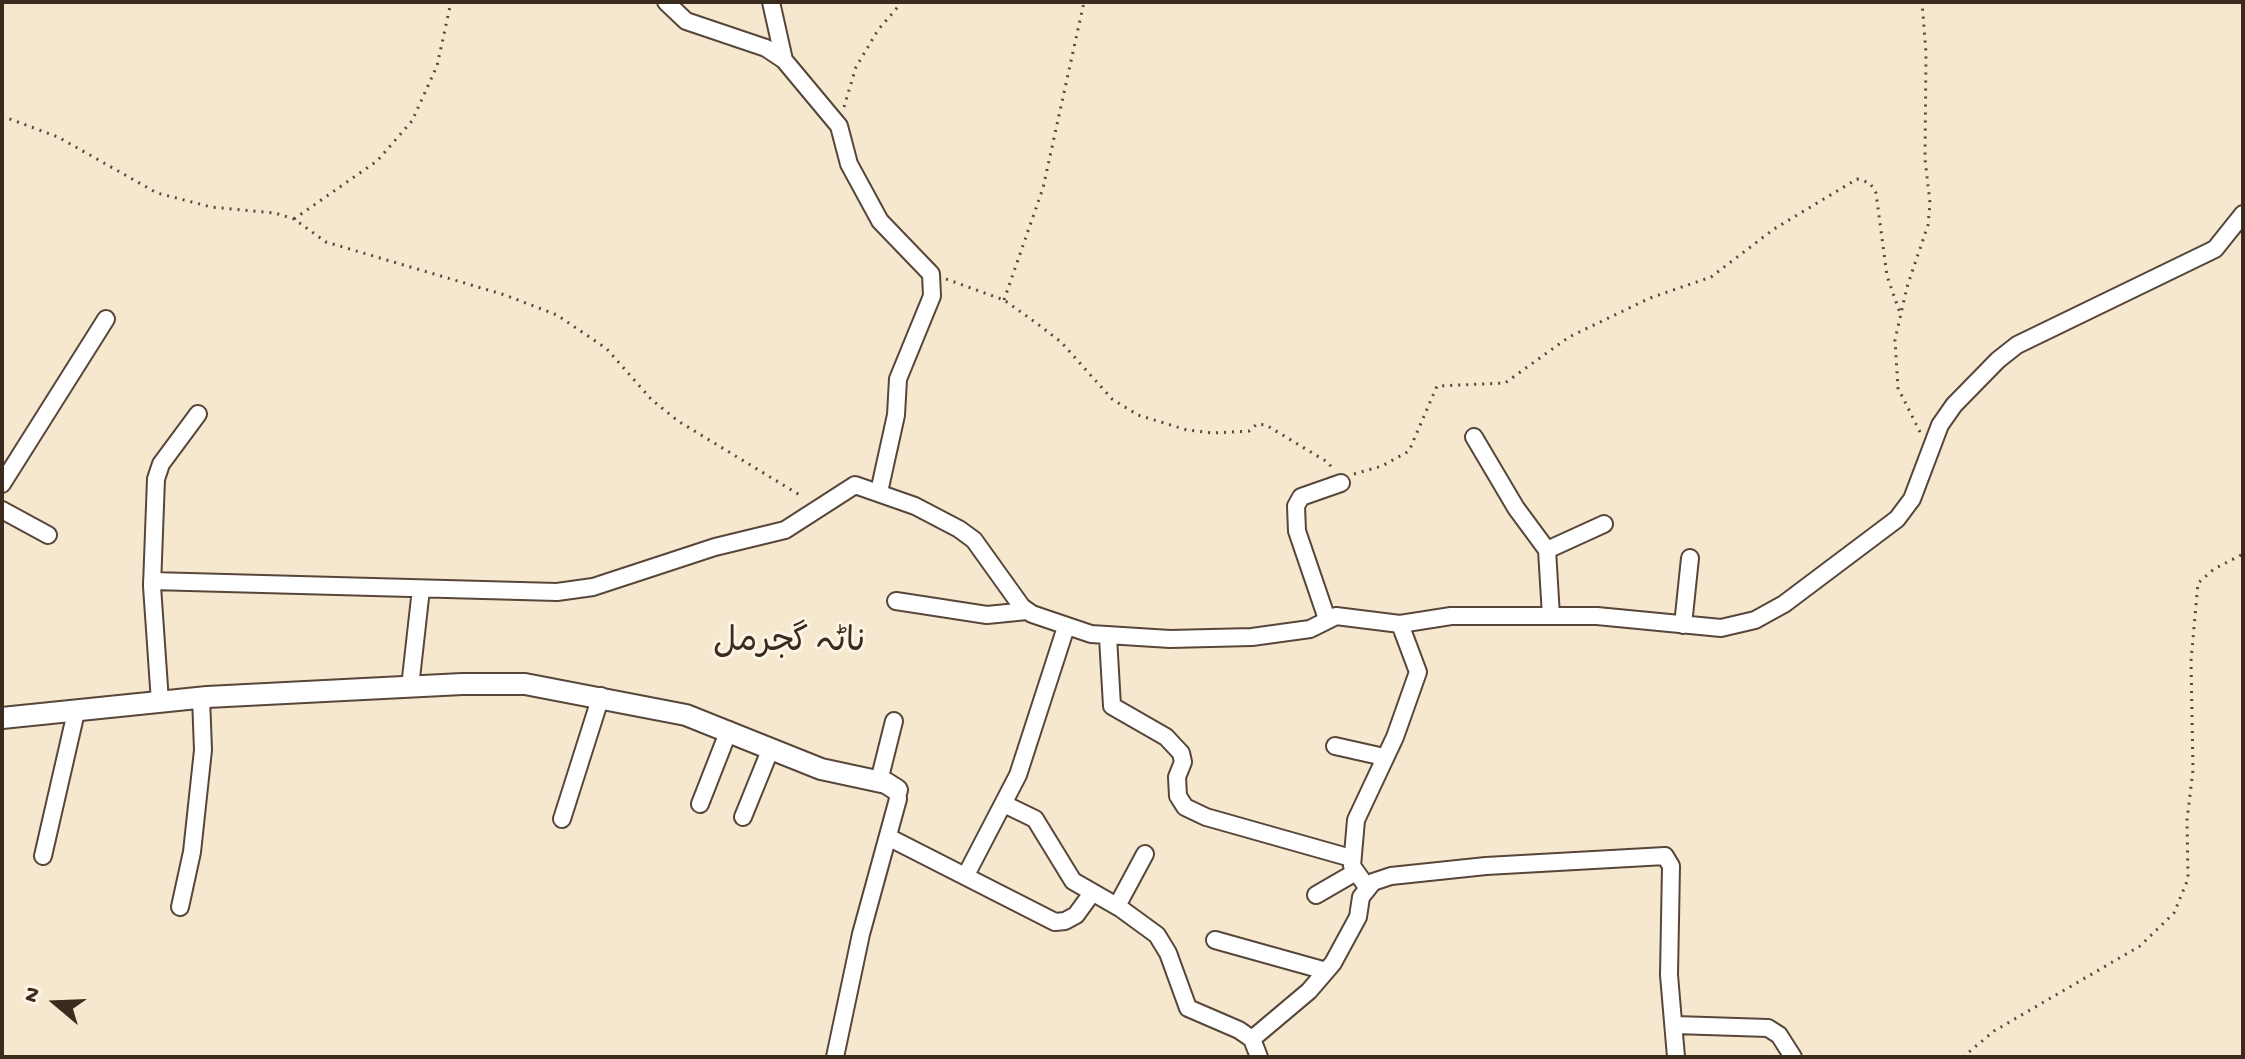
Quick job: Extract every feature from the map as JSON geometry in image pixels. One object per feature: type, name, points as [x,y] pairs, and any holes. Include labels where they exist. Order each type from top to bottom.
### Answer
[{"type":"street","points":[[666,2],[686,21],[766,48],[784,60],[839,126],[849,164],[863,196],[893,237],[931,274],[932,296],[898,379],[896,415],[879,492]]},
{"type":"street","points":[[771,2],[784,60]]},
{"type":"street","points":[[152,581],[557,592],[593,587],[690,554],[785,530],[855,485],[944,520],[974,540],[1005,587],[1027,611],[1066,627],[1108,637],[1252,637],[1310,629],[1336,616],[1400,624],[1451,616],[1597,616],[1721,628],[1755,620],[1784,604],[1852,556],[1897,519],[1912,499],[1940,425],[1977,380],[2017,345],[2215,249],[2243,214]]},
{"type":"street","points":[[2,484],[106,319]]},
{"type":"street","points":[[160,702],[152,581],[156,479],[161,464],[198,414]]},
{"type":"street","points":[[1474,437],[1516,508],[1547,550],[1551,616]]},
{"type":"street","points":[[1327,619],[1297,531],[1296,506],[1301,497],[1341,483]]},
{"type":"street","points":[[2,510],[48,535]]},
{"type":"street","points":[[1547,550],[1604,524]]},
{"type":"street","points":[[1683,625],[1690,558]]},
{"type":"street","points":[[410,687],[421,589]]},
{"type":"street","points":[[896,601],[987,615],[1027,611]]},
{"type":"street","points":[[1316,895],[1352,865],[1356,820],[1418,672],[1400,624]]},
{"type":"street","points":[[966,875],[1004,804],[1029,744],[1066,627]]},
{"type":"street","points":[[1108,637],[1112,706],[1153,728],[1181,753],[1183,762],[1177,777],[1178,796],[1185,807],[1206,817],[1352,865],[1367,887]]},
{"type":"street","points":[[2,718],[201,697],[525,684],[601,696],[686,715],[821,769],[888,785]]},
{"type":"street","points":[[562,819],[601,696]]},
{"type":"street","points":[[180,907],[192,852],[203,750],[201,697]]},
{"type":"street","points":[[43,856],[76,712]]},
{"type":"street","points":[[835,1057],[861,934],[888,837],[888,785],[894,721]]},
{"type":"street","points":[[700,804],[729,730]]},
{"type":"street","points":[[1335,746],[1384,757]]},
{"type":"street","points":[[743,817],[771,748]]},
{"type":"street","points":[[1004,804],[1035,819],[1073,881],[1117,906],[1157,935],[1176,972],[1188,1008],[1252,1039],[1259,1057]]},
{"type":"street","points":[[888,837],[1055,922],[1076,915],[1092,893]]},
{"type":"street","points":[[1117,906],[1145,854]]},
{"type":"street","points":[[1252,1039],[1309,991],[1349,935],[1367,887],[1391,876],[1486,866],[1665,856],[1671,866],[1669,975],[1676,1057]]},
{"type":"street","points":[[1215,940],[1326,971]]},
{"type":"street","points":[[1675,1025],[1768,1028],[1779,1035],[1793,1057]]},
{"type":"path","points":[[294,219],[377,161],[412,121],[437,66],[451,2]]},
{"type":"path","points":[[839,126],[856,67],[878,30],[902,2]]},
{"type":"path","points":[[1004,300],[1043,188],[1084,2]]},
{"type":"path","points":[[1922,2],[1926,53],[1925,159],[1930,203],[1928,225],[1900,313],[1895,340],[1898,388],[1906,409],[1933,446]]},
{"type":"path","points":[[2,116],[58,137],[157,193],[211,207],[275,213],[294,219],[326,242],[505,295],[557,315],[607,349],[652,400],[678,421],[821,506]]},
{"type":"path","points":[[931,274],[1004,300],[1061,342],[1112,399],[1138,415],[1187,430],[1213,433],[1249,431],[1257,424],[1266,425],[1329,463],[1341,483],[1409,451],[1437,386],[1505,383],[1569,337],[1650,298],[1711,277],[1774,229],[1857,179],[1870,183],[1876,193],[1887,276],[1900,313]]},
{"type":"path","points":[[1963,1057],[1994,1031],[2140,946],[2174,913],[2188,879],[2187,820],[2193,770],[2191,661],[2198,583],[2214,569],[2243,554]]},
{"type":"district","name":"ناٹہ گجرمل","points":[[789,645]]}]
